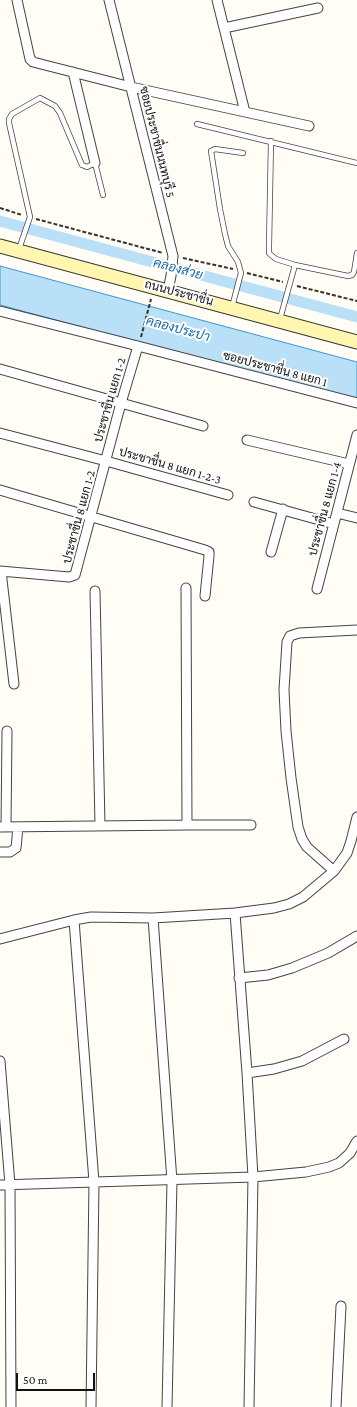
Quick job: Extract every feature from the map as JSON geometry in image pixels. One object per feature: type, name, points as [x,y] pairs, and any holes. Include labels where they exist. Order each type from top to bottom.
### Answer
[{"type":"main road","name":"ถนนประชาชื่น","points":[[0,246],[20,245],[168,290],[357,342]]},
{"type":"street","points":[[17,0],[30,59],[36,64],[131,87],[309,126]]},
{"type":"street","name":"ซอยประชาชื่นนนทบุรี 5","points":[[109,0],[173,256],[168,290]]},
{"type":"street","points":[[217,0],[245,112]]},
{"type":"street","points":[[224,28],[318,8]]},
{"type":"street","points":[[73,72],[95,163]]},
{"type":"street","name":"ซอยประชาชื่น 8 แยก 1","points":[[0,311],[139,342],[357,403]]},
{"type":"street","name":"ประชาชื่น แยก 1-2","points":[[106,461],[139,342]]},
{"type":"street","points":[[0,369],[204,426]]},
{"type":"street","name":"ประชาชื่น 8 แยก 1-2-3","points":[[0,433],[228,495]]},
{"type":"street","name":"ประชาชื่น 8 แยก 1-4","points":[[317,589],[357,436]]},
{"type":"street","points":[[247,440],[350,464]]},
{"type":"street","name":"ประชาชื่น 8 แยก 1-2","points":[[1,571],[69,577],[75,575],[106,461]]},
{"type":"street","points":[[0,490],[206,550],[208,552],[209,562],[205,596]]},
{"type":"street","points":[[254,502],[334,524]]},
{"type":"street","points":[[271,552],[283,509]]},
{"type":"street","points":[[337,513],[357,518]]},
{"type":"street","points":[[1,571],[14,684]]},
{"type":"street","points":[[186,588],[187,825]]},
{"type":"street","points":[[95,591],[100,826]]},
{"type":"street","points":[[334,871],[307,847],[302,839],[298,827],[286,731],[284,690],[287,642],[290,636],[299,633],[357,630]]},
{"type":"street","points":[[7,732],[3,827],[251,825]]},
{"type":"street","points":[[0,939],[90,917],[153,918],[235,913],[274,908],[289,904],[303,897],[334,871],[347,853],[357,817]]},
{"type":"street","points":[[0,852],[10,852],[16,848],[18,827]]},
{"type":"street","points":[[235,913],[253,1178],[249,1407]]},
{"type":"street","points":[[153,918],[172,1181],[167,1407]]},
{"type":"street","points":[[74,920],[94,1182],[91,1407]]},
{"type":"street","points":[[239,978],[268,975],[292,968],[328,953],[357,936]]},
{"type":"street","points":[[247,1073],[274,1069],[302,1061],[344,1039]]},
{"type":"street","points":[[0,1061],[10,1185],[11,1407]]},
{"type":"street","points":[[0,1185],[253,1178],[306,1172],[329,1168],[339,1163],[354,1153],[357,1141]]},
{"type":"street","points":[[336,1407],[341,1306]]},
{"type":"lane","points":[[20,245],[30,218],[9,123],[12,114],[40,98],[57,109],[82,165],[87,167],[95,163],[103,195]]},
{"type":"lane","points":[[197,124],[357,163]]},
{"type":"lane","points":[[271,141],[269,253],[273,257],[295,265],[348,276],[352,275],[354,272],[357,253]]},
{"type":"lane","points":[[232,307],[241,277],[240,266],[228,246],[220,209],[211,151],[213,148],[243,153]]},
{"type":"lane","points":[[280,321],[295,265]]},
{"type":"path","points":[[139,342],[150,304]]},
{"type":"water","name":"คลองประปา","points":[[0,266],[357,362],[357,401],[0,305]]},
{"type":"waterway","name":"คลองส่วย","points":[[0,221],[357,317]]}]
